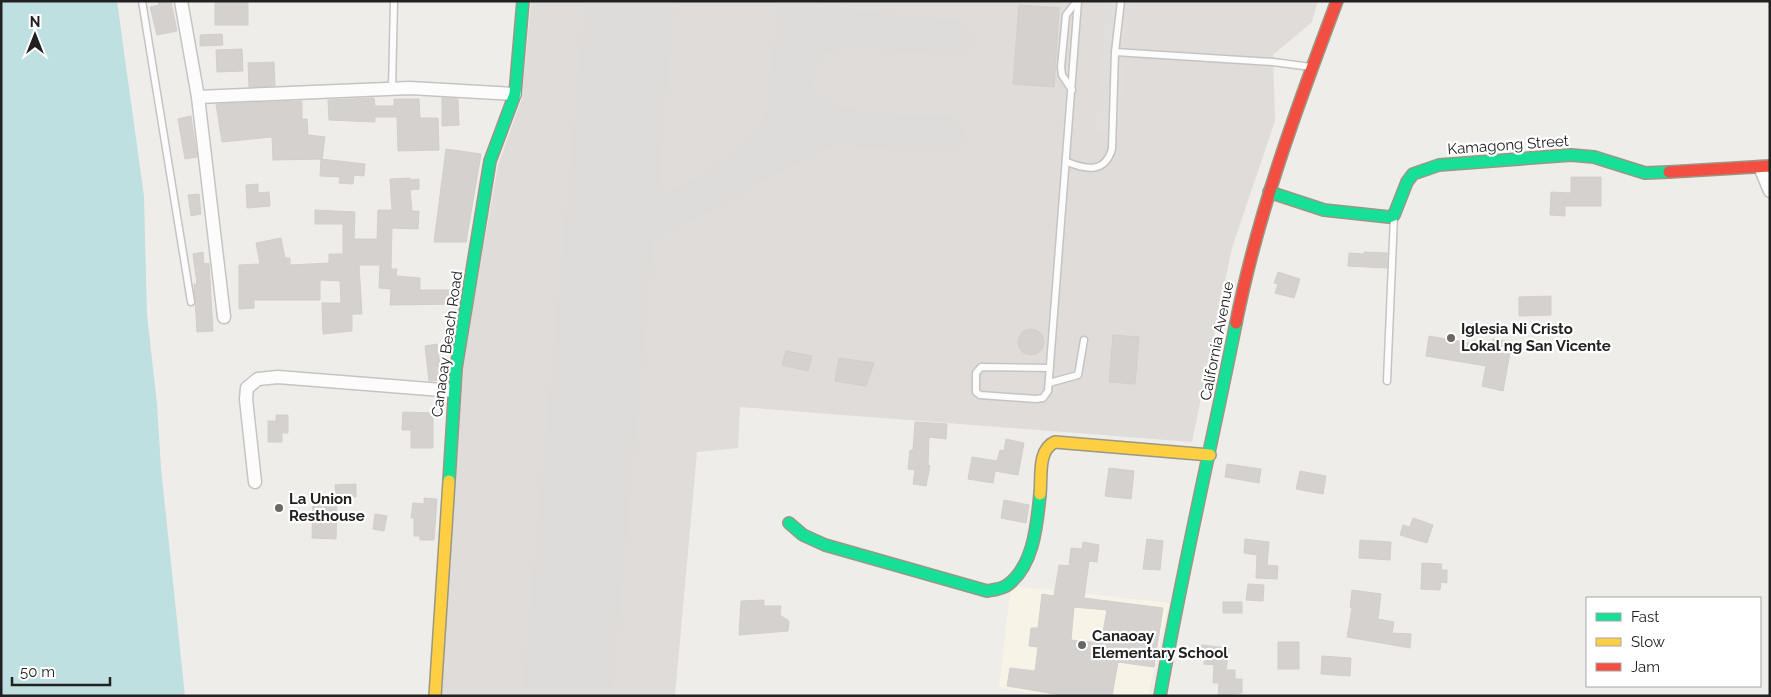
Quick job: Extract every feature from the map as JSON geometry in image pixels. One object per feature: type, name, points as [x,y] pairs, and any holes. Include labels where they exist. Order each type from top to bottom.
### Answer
[{"type":"street","points":[[181,1],[198,97],[224,317]]},
{"type":"street","name":"Canaoay Beach Road","points":[[435,696],[454,391],[490,161],[514,94],[523,1]]},
{"type":"street","name":"California Avenue","points":[[1160,696],[1177,599],[1210,455],[1248,262],[1291,122],[1337,1]]},
{"type":"street","points":[[198,97],[410,88],[514,94]]},
{"type":"street","name":"Kamagong Street","points":[[1394,215],[1407,182],[1413,174],[1439,165],[1571,155],[1594,157],[1645,173],[1765,166]]},
{"type":"street","points":[[1765,166],[1770,191]]},
{"type":"street","points":[[1270,192],[1324,210],[1356,215],[1389,217],[1394,215]]},
{"type":"street","points":[[255,482],[246,388],[258,379],[278,377],[454,391]]},
{"type":"street","points":[[789,523],[803,535],[825,545],[987,591],[996,591],[1007,587],[1018,576],[1035,536],[1043,453],[1048,445],[1055,442],[1210,455]]},
{"type":"lane","points":[[142,1],[191,302]]},
{"type":"lane","points":[[392,89],[394,1]]},
{"type":"lane","points":[[1050,368],[981,367],[976,372],[976,392],[980,395],[1043,398],[1047,396],[1049,383],[1067,162],[1077,1]]},
{"type":"lane","points":[[1072,90],[1062,75],[1061,67],[1066,15],[1077,1]]},
{"type":"lane","points":[[1067,162],[1089,169],[1097,169],[1104,165],[1110,157],[1112,149],[1115,52],[1121,1]]},
{"type":"lane","points":[[1115,52],[1273,62],[1313,67]]},
{"type":"lane","points":[[1387,381],[1394,215]]},
{"type":"lane","points":[[1049,383],[1078,375],[1084,340]]},
{"type":"shaded area","points":[[531,1],[1318,1],[1312,22],[1273,55],[1275,121],[1232,248],[1192,442],[740,407],[738,448],[697,452],[675,696],[441,696],[461,374],[498,165],[522,98]]},
{"type":"shaded area","points":[[1106,1],[1131,1],[1119,136],[1094,133]]},
{"type":"shaded area","name":"Canaoay Elementary School","points":[[1011,586],[1169,603],[1148,696],[1044,696],[999,687]]},
{"type":"water","points":[[1,1],[117,1],[144,196],[147,315],[185,696],[1,696]]},
{"type":"building","points":[[158,1],[171,1],[177,31],[157,35],[150,7],[159,5]]},
{"type":"building","points":[[215,1],[248,1],[248,25],[215,25]]},
{"type":"building","points":[[1019,5],[1059,8],[1054,87],[1013,84]]},
{"type":"building","points":[[222,34],[223,45],[200,46],[200,35]]},
{"type":"building","points":[[242,49],[243,71],[217,72],[216,50]]},
{"type":"building","points":[[274,62],[275,86],[249,87],[248,63]]},
{"type":"building","points":[[374,98],[375,106],[394,106],[394,99],[419,99],[420,118],[438,118],[439,150],[398,151],[397,117],[375,117],[375,122],[329,120],[328,100]]},
{"type":"building","points":[[442,98],[458,99],[459,125],[442,126]]},
{"type":"building","points":[[302,101],[302,119],[307,119],[308,135],[325,137],[322,159],[273,160],[272,137],[222,142],[216,104]]},
{"type":"building","points":[[191,116],[197,157],[185,159],[178,119]]},
{"type":"building","points":[[446,149],[481,154],[466,242],[434,242]]},
{"type":"building","points":[[321,159],[365,164],[364,176],[354,175],[353,184],[339,183],[340,177],[320,176]]},
{"type":"building","points":[[1571,177],[1601,177],[1601,206],[1565,206],[1565,216],[1550,215],[1551,192],[1571,193]]},
{"type":"building","points":[[410,178],[410,180],[419,179],[419,189],[410,190],[412,211],[419,211],[418,229],[392,228],[391,269],[397,269],[396,276],[420,278],[420,290],[458,290],[456,304],[390,305],[391,289],[379,288],[380,265],[359,265],[362,314],[352,314],[352,331],[323,334],[322,303],[341,303],[340,281],[320,280],[320,300],[254,300],[254,308],[239,309],[239,265],[260,264],[256,243],[281,238],[285,258],[290,258],[290,265],[329,263],[329,254],[343,254],[343,224],[315,224],[315,210],[355,212],[354,239],[377,239],[378,210],[392,210],[390,179]]},
{"type":"building","points":[[258,184],[258,193],[269,192],[270,206],[247,208],[246,185]]},
{"type":"building","points":[[199,194],[201,214],[191,216],[188,195]]},
{"type":"building","points":[[203,252],[204,264],[209,263],[213,331],[197,332],[194,284],[197,284],[193,254]]},
{"type":"building","points":[[1364,252],[1387,253],[1387,268],[1348,266],[1349,253],[1364,254]]},
{"type":"building","points":[[1278,272],[1300,279],[1294,298],[1275,293],[1278,284],[1274,283]]},
{"type":"building","points":[[1551,296],[1551,315],[1519,316],[1519,297]]},
{"type":"building","points":[[1031,329],[1040,333],[1044,342],[1040,351],[1031,355],[1022,351],[1018,342],[1022,333]]},
{"type":"building","points":[[1113,335],[1139,337],[1135,384],[1109,382]]},
{"type":"building","points":[[1429,336],[1492,347],[1493,339],[1512,342],[1503,391],[1482,386],[1486,366],[1426,356]]},
{"type":"building","points":[[437,344],[442,380],[429,381],[425,346]]},
{"type":"building","points":[[786,351],[812,356],[808,371],[782,365]]},
{"type":"building","points":[[839,358],[874,363],[866,386],[835,381]]},
{"type":"building","points":[[403,412],[433,413],[433,448],[411,448],[411,430],[402,430]]},
{"type":"building","points":[[276,415],[288,415],[288,433],[282,433],[282,442],[268,442],[268,421],[276,421]]},
{"type":"building","points":[[915,422],[947,424],[946,439],[929,437],[928,465],[930,466],[926,486],[913,484],[915,470],[908,469],[910,450],[913,450]]},
{"type":"building","points":[[1006,439],[1024,443],[1018,475],[995,471],[993,483],[968,479],[972,457],[997,461],[1000,450],[1004,451]]},
{"type":"building","points":[[1227,464],[1261,469],[1259,483],[1225,477]]},
{"type":"building","points":[[1109,468],[1134,471],[1131,499],[1105,496]]},
{"type":"building","points":[[1300,471],[1326,476],[1323,494],[1296,489]]},
{"type":"building","points":[[356,484],[356,497],[336,497],[335,485]]},
{"type":"building","points":[[424,498],[437,499],[434,540],[420,540],[420,536],[414,536],[414,518],[411,518],[413,503],[424,504]]},
{"type":"building","points":[[313,500],[337,501],[336,539],[312,538]]},
{"type":"building","points":[[1004,500],[1029,505],[1026,523],[1001,518]]},
{"type":"building","points":[[375,514],[387,516],[384,531],[373,529]]},
{"type":"building","points":[[1413,518],[1433,525],[1427,543],[1400,535],[1403,525],[1410,527]]},
{"type":"building","points":[[1147,539],[1163,541],[1160,570],[1143,569]]},
{"type":"building","points":[[1245,539],[1269,542],[1267,565],[1278,566],[1277,579],[1256,578],[1257,555],[1244,553]]},
{"type":"building","points":[[1360,540],[1391,542],[1390,560],[1359,558]]},
{"type":"building","name":"Canaoay Elementary School","points":[[1083,542],[1099,545],[1097,562],[1089,561],[1084,598],[1163,608],[1154,667],[1118,662],[1112,696],[1067,696],[1007,686],[1010,668],[1035,671],[1038,647],[1029,646],[1031,628],[1038,628],[1042,594],[1054,596],[1059,565],[1069,566],[1071,548],[1082,549]],"holes":[[[1074,607],[1107,610],[1101,643],[1071,640]]]},
{"type":"building","points":[[1422,563],[1442,564],[1441,570],[1447,570],[1447,583],[1441,582],[1440,590],[1421,589]]},
{"type":"building","points":[[1248,584],[1264,585],[1263,601],[1246,600]]},
{"type":"building","points":[[1352,590],[1381,594],[1378,619],[1394,622],[1392,633],[1411,634],[1410,648],[1347,637],[1352,608],[1350,607]]},
{"type":"building","points":[[764,600],[764,606],[781,606],[780,615],[789,621],[788,631],[739,635],[741,601]]},
{"type":"building","points":[[1223,602],[1242,602],[1242,613],[1223,613]]},
{"type":"building","points":[[1278,642],[1299,642],[1299,669],[1278,669]]},
{"type":"building","points":[[1201,645],[1229,648],[1226,670],[1235,670],[1235,679],[1242,679],[1242,693],[1218,696],[1219,683],[1213,683],[1214,665],[1204,664],[1205,656],[1200,655]]},
{"type":"building","points":[[1322,656],[1351,658],[1350,676],[1321,674]]},
{"type":"taxiway","points":[[753,162],[774,139],[784,115],[797,1]]},
{"type":"taxiway","points":[[831,23],[853,29],[953,38]]},
{"type":"taxiway","points":[[853,29],[831,32],[814,40],[801,52],[789,71],[802,104],[813,114],[828,121],[847,126],[889,132],[945,135]]},
{"type":"taxiway","points":[[605,278],[616,250],[643,226],[818,131],[841,126]]},
{"type":"taxiway","points":[[612,195],[614,218],[619,225],[633,229],[643,226]]},
{"type":"runway","points":[[567,696],[630,1]]},
{"type":"traffic: fast","points":[[449,481],[456,368],[490,161],[515,94],[523,1]]},
{"type":"traffic: fast","points":[[1269,192],[1324,210],[1389,217],[1394,215],[1407,182],[1413,174],[1439,165],[1571,155],[1594,157],[1645,173],[1669,172]]},
{"type":"traffic: fast","points":[[1160,696],[1236,323]]},
{"type":"traffic: fast","points":[[789,523],[803,535],[825,545],[987,591],[1006,586],[1023,568],[1035,531],[1040,494]]},
{"type":"traffic: slow","points":[[1040,494],[1043,457],[1045,451],[1055,442],[1210,455]]},
{"type":"traffic: slow","points":[[435,696],[449,481]]},
{"type":"traffic: jam","points":[[1236,323],[1255,241],[1267,200],[1307,80],[1337,1]]},
{"type":"traffic: jam","points":[[1669,172],[1770,166]]},
{"type":"place","name":"Iglesia Ni Cristo Lokal ng San Vicente","points":[[1451,338]]},
{"type":"place","name":"La Union Resthouse","points":[[279,508]]},
{"type":"place","name":"Canaoay Elementary School","points":[[1082,645]]}]
